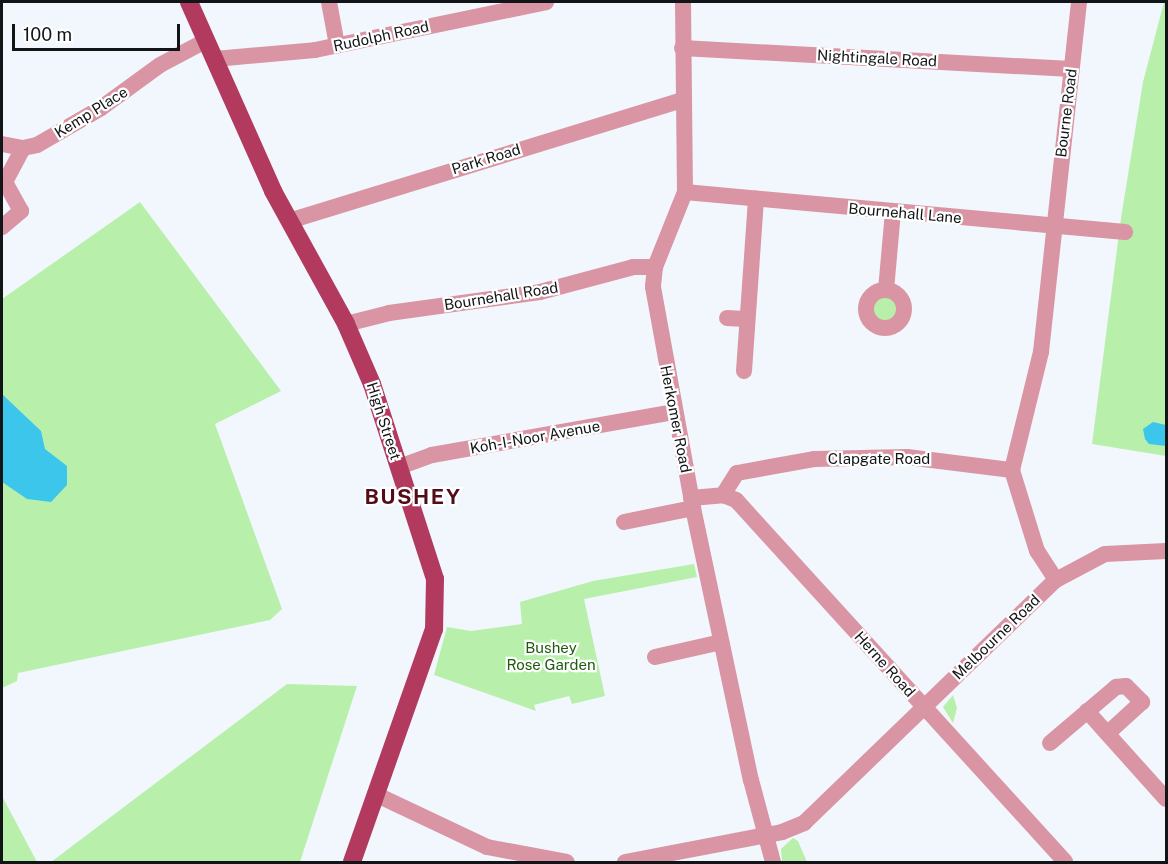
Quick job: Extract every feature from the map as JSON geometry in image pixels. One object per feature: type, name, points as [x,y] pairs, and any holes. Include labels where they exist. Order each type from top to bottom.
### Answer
[{"type":"main road","name":"High Street","points":[[189,2],[289,221],[346,324],[372,384],[429,555],[436,612],[426,652],[352,862]]},
{"type":"street","points":[[329,2],[338,45]]},
{"type":"street","name":"Rudolph Road","points":[[215,59],[338,45],[546,2]]},
{"type":"street","name":"Herkomer Road","points":[[683,2],[685,192],[655,267],[653,287],[673,412],[721,642],[773,862]]},
{"type":"street","name":"Bourne Road","points":[[1052,225],[1079,2]]},
{"type":"street","name":"Kemp Place","points":[[24,148],[44,142],[117,98],[160,65],[207,40]]},
{"type":"street","name":"Nightingale Road","points":[[682,48],[1071,69]]},
{"type":"street","name":"Park Road","points":[[289,221],[683,100]]},
{"type":"street","points":[[2,144],[24,148],[5,182],[7,193],[21,211],[2,227]]},
{"type":"street","name":"Bournehall Lane","points":[[685,192],[1125,232]]},
{"type":"street","points":[[744,371],[745,319],[756,198]]},
{"type":"street","points":[[886,290],[893,212]]},
{"type":"street","points":[[1052,225],[1041,352],[1012,470],[1037,551],[1056,579]]},
{"type":"street","name":"Bournehall Road","points":[[346,324],[389,313],[540,292],[633,267],[655,267]]},
{"type":"street","points":[[727,318],[745,319]]},
{"type":"street","name":"Koh-I-Noor Avenue","points":[[399,467],[442,453],[673,412]]},
{"type":"street","name":"Clapgate Road","points":[[723,495],[737,473],[814,459],[907,457],[1012,470]]},
{"type":"street","points":[[624,522],[723,495]]},
{"type":"street","name":"Herne Road","points":[[723,495],[742,506],[1065,862]]},
{"type":"street","name":"Melbourne Road","points":[[625,862],[767,835],[804,823],[1056,579],[1105,554],[1167,551]]},
{"type":"street","points":[[655,657],[721,642]]},
{"type":"street","points":[[1050,743],[1116,687],[1126,686],[1142,702],[1107,734]]},
{"type":"street","points":[[1087,711],[1167,799]]},
{"type":"street","points":[[375,794],[488,848],[567,862]]},
{"type":"green space","points":[[1164,2],[1166,2],[1166,456],[1092,444],[1121,218],[1143,82]]},
{"type":"green space","points":[[140,202],[281,391],[215,424],[282,609],[270,620],[18,673],[17,681],[2,688],[2,299]]},
{"type":"green space","points":[[885,295],[895,299],[899,309],[895,319],[885,323],[875,319],[871,309],[875,299]]},
{"type":"green space","name":"Bushey Rose Garden","points":[[694,564],[697,577],[584,599],[605,696],[572,704],[569,696],[534,705],[536,711],[434,675],[447,627],[471,631],[522,624],[520,602],[593,581]]},
{"type":"green space","points":[[287,684],[357,686],[300,862],[51,862]]},
{"type":"green space","points":[[953,695],[957,708],[953,723],[943,707]]},
{"type":"green space","points":[[2,796],[37,862],[2,862]]},
{"type":"green space","points":[[793,838],[798,841],[807,862],[782,862],[781,849]]},
{"type":"water","points":[[2,394],[41,431],[45,449],[67,466],[67,485],[51,502],[27,499],[2,482]]},
{"type":"water","points":[[1153,422],[1166,425],[1166,446],[1149,444],[1145,439],[1143,429]]},
{"type":"district","name":"BUSHEY","points":[[413,497]]}]
